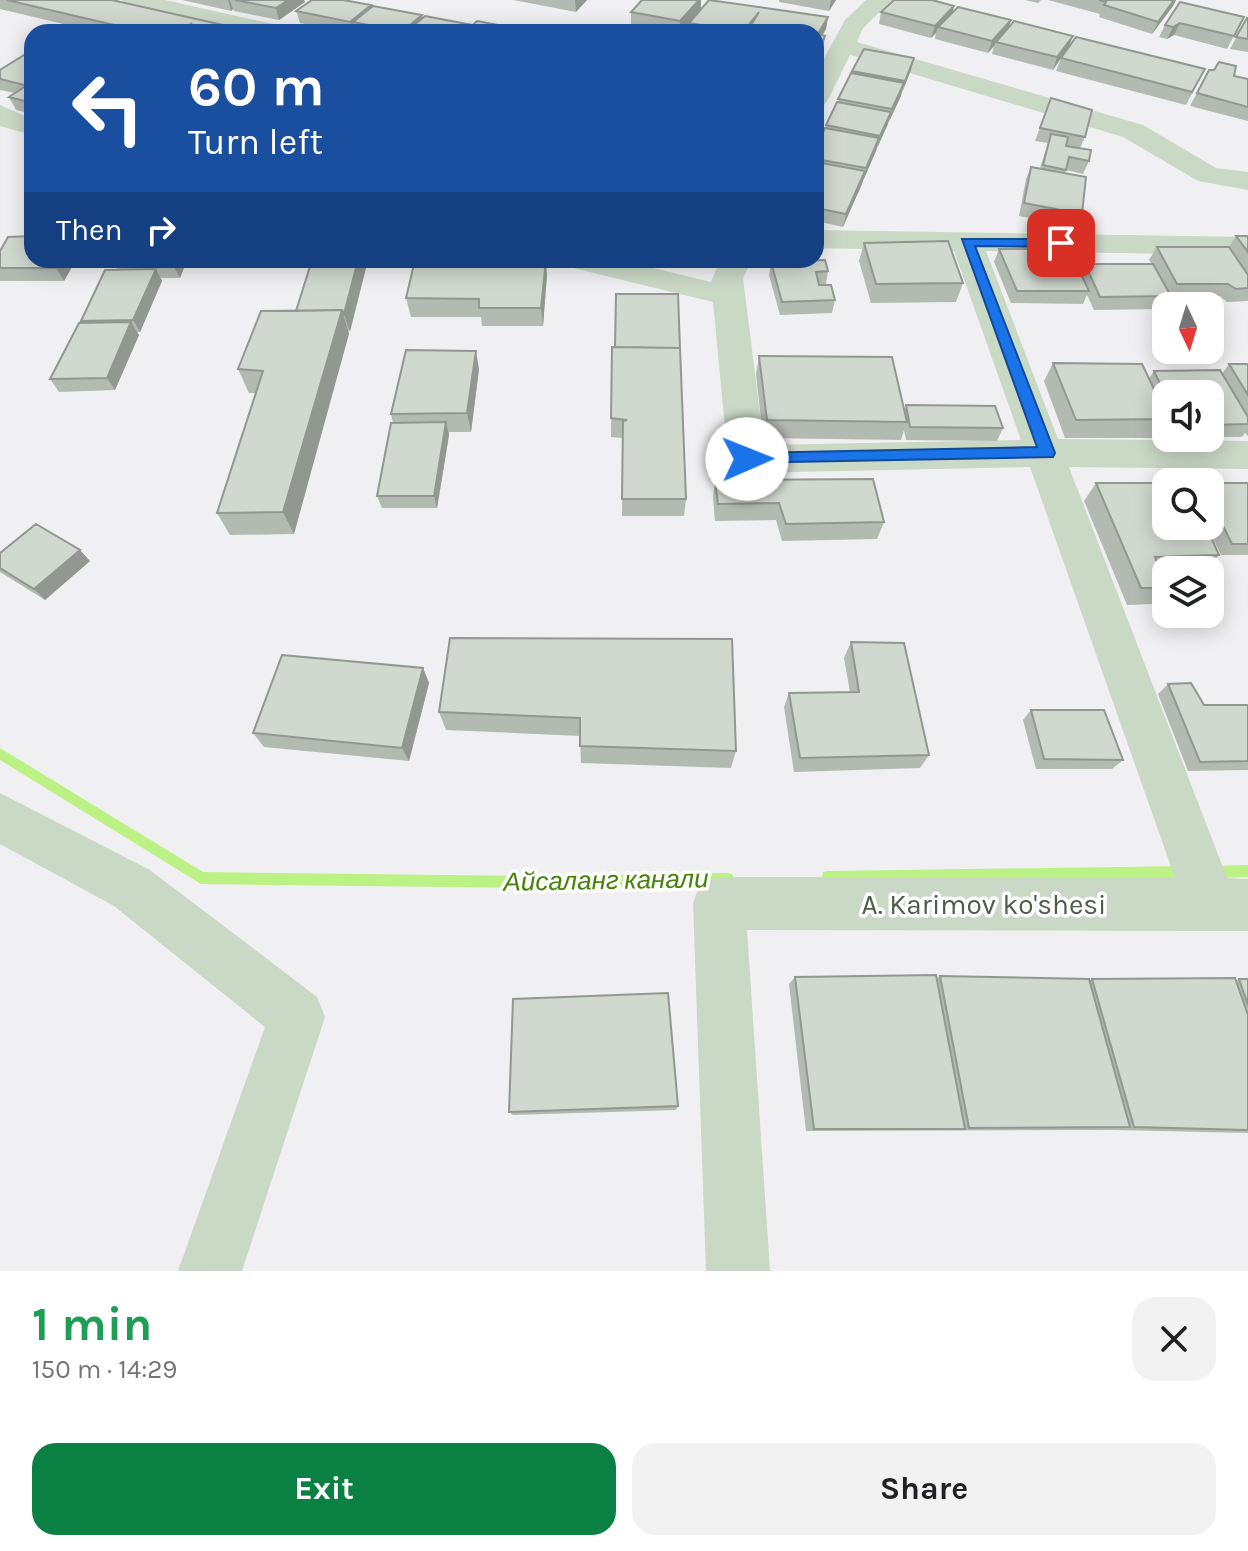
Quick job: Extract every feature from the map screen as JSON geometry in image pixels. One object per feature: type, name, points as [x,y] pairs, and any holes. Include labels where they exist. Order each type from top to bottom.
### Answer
[{"type":"street","points":[[134,0],[244,24]]},
{"type":"street","points":[[824,82],[848,35],[880,0]]},
{"type":"street","points":[[292,24],[303,16]]},
{"type":"street","points":[[823,20],[848,35],[1133,131],[1208,175],[1248,181]]},
{"type":"street","points":[[0,113],[12,122],[24,125]]},
{"type":"street","points":[[824,239],[1248,246]]},
{"type":"street","points":[[967,242],[1047,453],[1229,904]]},
{"type":"street","points":[[613,268],[729,296]]},
{"type":"street","points":[[732,268],[727,278],[747,459],[1047,453],[1248,455]]},
{"type":"street","points":[[0,817],[132,888],[297,1017],[210,1271]]},
{"type":"street","name":"A. Karimov ko'shesi","points":[[738,1271],[719,903],[1229,904]]},
{"type":"building","points":[[7,0],[112,0],[218,24],[192,23],[110,24]]},
{"type":"building","points":[[235,0],[288,0],[276,8]]},
{"type":"building","points":[[312,0],[343,0],[371,5],[350,22],[296,11]]},
{"type":"building","points":[[642,0],[699,0],[680,21],[631,12]]},
{"type":"building","points":[[709,0],[828,17],[824,24],[752,24],[759,12],[749,24],[689,23]]},
{"type":"building","points":[[894,0],[932,0],[954,6],[935,26],[881,12]]},
{"type":"building","points":[[1099,0],[1174,0],[1158,22],[1104,5],[1106,2]]},
{"type":"building","points":[[1180,2],[1244,17],[1234,36],[1180,23],[1173,27],[1165,25]]},
{"type":"building","points":[[373,6],[422,15],[411,24],[353,22]]},
{"type":"building","points":[[958,7],[1011,20],[992,41],[938,27]]},
{"type":"building","points":[[425,16],[467,24],[416,24]]},
{"type":"building","points":[[1247,18],[1248,39],[1236,37]]},
{"type":"building","points":[[1014,21],[1073,36],[1057,57],[996,42]]},
{"type":"building","points":[[1076,37],[1205,69],[1192,92],[1061,58]]},
{"type":"building","points":[[864,49],[914,58],[905,81],[852,71]]},
{"type":"building","points":[[24,55],[24,85],[0,79],[0,70]]},
{"type":"building","points":[[1219,62],[1236,66],[1234,76],[1248,79],[1248,107],[1197,93],[1209,70],[1214,70]]},
{"type":"building","points":[[851,73],[904,83],[892,109],[838,99]]},
{"type":"building","points":[[24,87],[24,101],[9,97]]},
{"type":"building","points":[[1051,98],[1092,110],[1085,137],[1040,128]]},
{"type":"building","points":[[837,102],[891,112],[880,136],[826,125]]},
{"type":"building","points":[[824,130],[879,138],[866,168],[824,160]]},
{"type":"building","points":[[1051,134],[1068,137],[1066,146],[1091,150],[1089,161],[1069,157],[1066,170],[1043,165]]},
{"type":"building","points":[[824,163],[865,171],[846,214],[824,210]]},
{"type":"building","points":[[1031,167],[1086,177],[1082,214],[1024,203]]},
{"type":"building","points":[[24,236],[24,268],[0,268],[0,251],[8,237]]},
{"type":"building","points":[[1236,236],[1248,236],[1248,252]]},
{"type":"building","points":[[948,241],[963,283],[876,284],[864,243]]},
{"type":"building","points":[[1157,247],[1229,247],[1248,275],[1248,288],[1236,289],[1228,284],[1177,284]]},
{"type":"building","points":[[999,249],[1069,249],[1089,291],[1017,291]]},
{"type":"building","points":[[824,260],[828,271],[816,272],[819,285],[831,285],[835,300],[782,302],[773,268],[824,268]]},
{"type":"building","points":[[1085,264],[1153,264],[1169,292],[1152,292],[1152,296],[1100,297]]},
{"type":"building","points":[[309,268],[356,268],[344,314],[342,310],[296,311]]},
{"type":"building","points":[[413,268],[545,268],[541,308],[479,308],[479,299],[406,298]]},
{"type":"building","points":[[156,269],[133,320],[81,321],[105,270]]},
{"type":"building","points":[[616,294],[678,294],[680,348],[615,347]]},
{"type":"building","points":[[342,310],[283,512],[217,513],[263,371],[238,369],[261,311]]},
{"type":"building","points":[[131,322],[107,378],[50,379],[79,323]]},
{"type":"building","points":[[612,347],[680,348],[686,499],[622,499],[623,421],[627,420],[611,418]]},
{"type":"building","points":[[406,350],[476,351],[467,413],[391,414]]},
{"type":"building","points":[[759,356],[892,357],[907,422],[767,420]]},
{"type":"building","points":[[1053,363],[1142,364],[1152,385],[1152,419],[1076,420]]},
{"type":"building","points":[[1229,364],[1248,364],[1248,395]]},
{"type":"building","points":[[1220,370],[1248,417],[1248,424],[1224,425],[1224,380],[1158,380],[1154,371]]},
{"type":"building","points":[[906,405],[995,406],[1003,428],[910,427]]},
{"type":"building","points":[[446,422],[434,496],[377,496],[391,423]]},
{"type":"building","points":[[873,479],[884,522],[786,524],[779,503],[718,504],[715,480]]},
{"type":"building","points":[[1096,483],[1152,483],[1152,540],[1212,540],[1219,555],[1152,556],[1152,588],[1141,588]]},
{"type":"building","points":[[1224,483],[1248,483],[1248,544],[1232,544],[1224,528]]},
{"type":"building","points":[[36,524],[80,550],[34,589],[0,568],[0,553]]},
{"type":"building","points":[[450,638],[732,639],[736,751],[580,746],[580,718],[439,712]]},
{"type":"building","points":[[851,642],[904,643],[929,755],[800,758],[789,693],[859,692]]},
{"type":"building","points":[[282,655],[423,668],[402,748],[253,733]]},
{"type":"building","points":[[1191,683],[1204,705],[1248,705],[1248,761],[1200,762],[1168,684]]},
{"type":"building","points":[[1031,710],[1104,710],[1123,760],[1044,759]]},
{"type":"building","points":[[936,975],[965,1129],[814,1129],[795,977]]},
{"type":"building","points":[[940,976],[1089,979],[1130,1127],[969,1128]]},
{"type":"building","points":[[1235,978],[1248,1015],[1248,1130],[1134,1127],[1092,979]]},
{"type":"building","points":[[1239,979],[1248,979],[1248,1005]]},
{"type":"building","points":[[668,993],[678,1106],[509,1112],[513,999]]},
{"type":"waterway","name":"Айсаланг канали","points":[[0,753],[201,878],[525,882],[727,879]]},
{"type":"waterway","name":"Айсаланг канали","points":[[1212,872],[1248,871]]},
{"type":"waterway","name":"Айсаланг канали","points":[[828,877],[1187,872]]},
{"type":"route","points":[[747,459],[1047,453],[967,242],[1061,243]]}]
